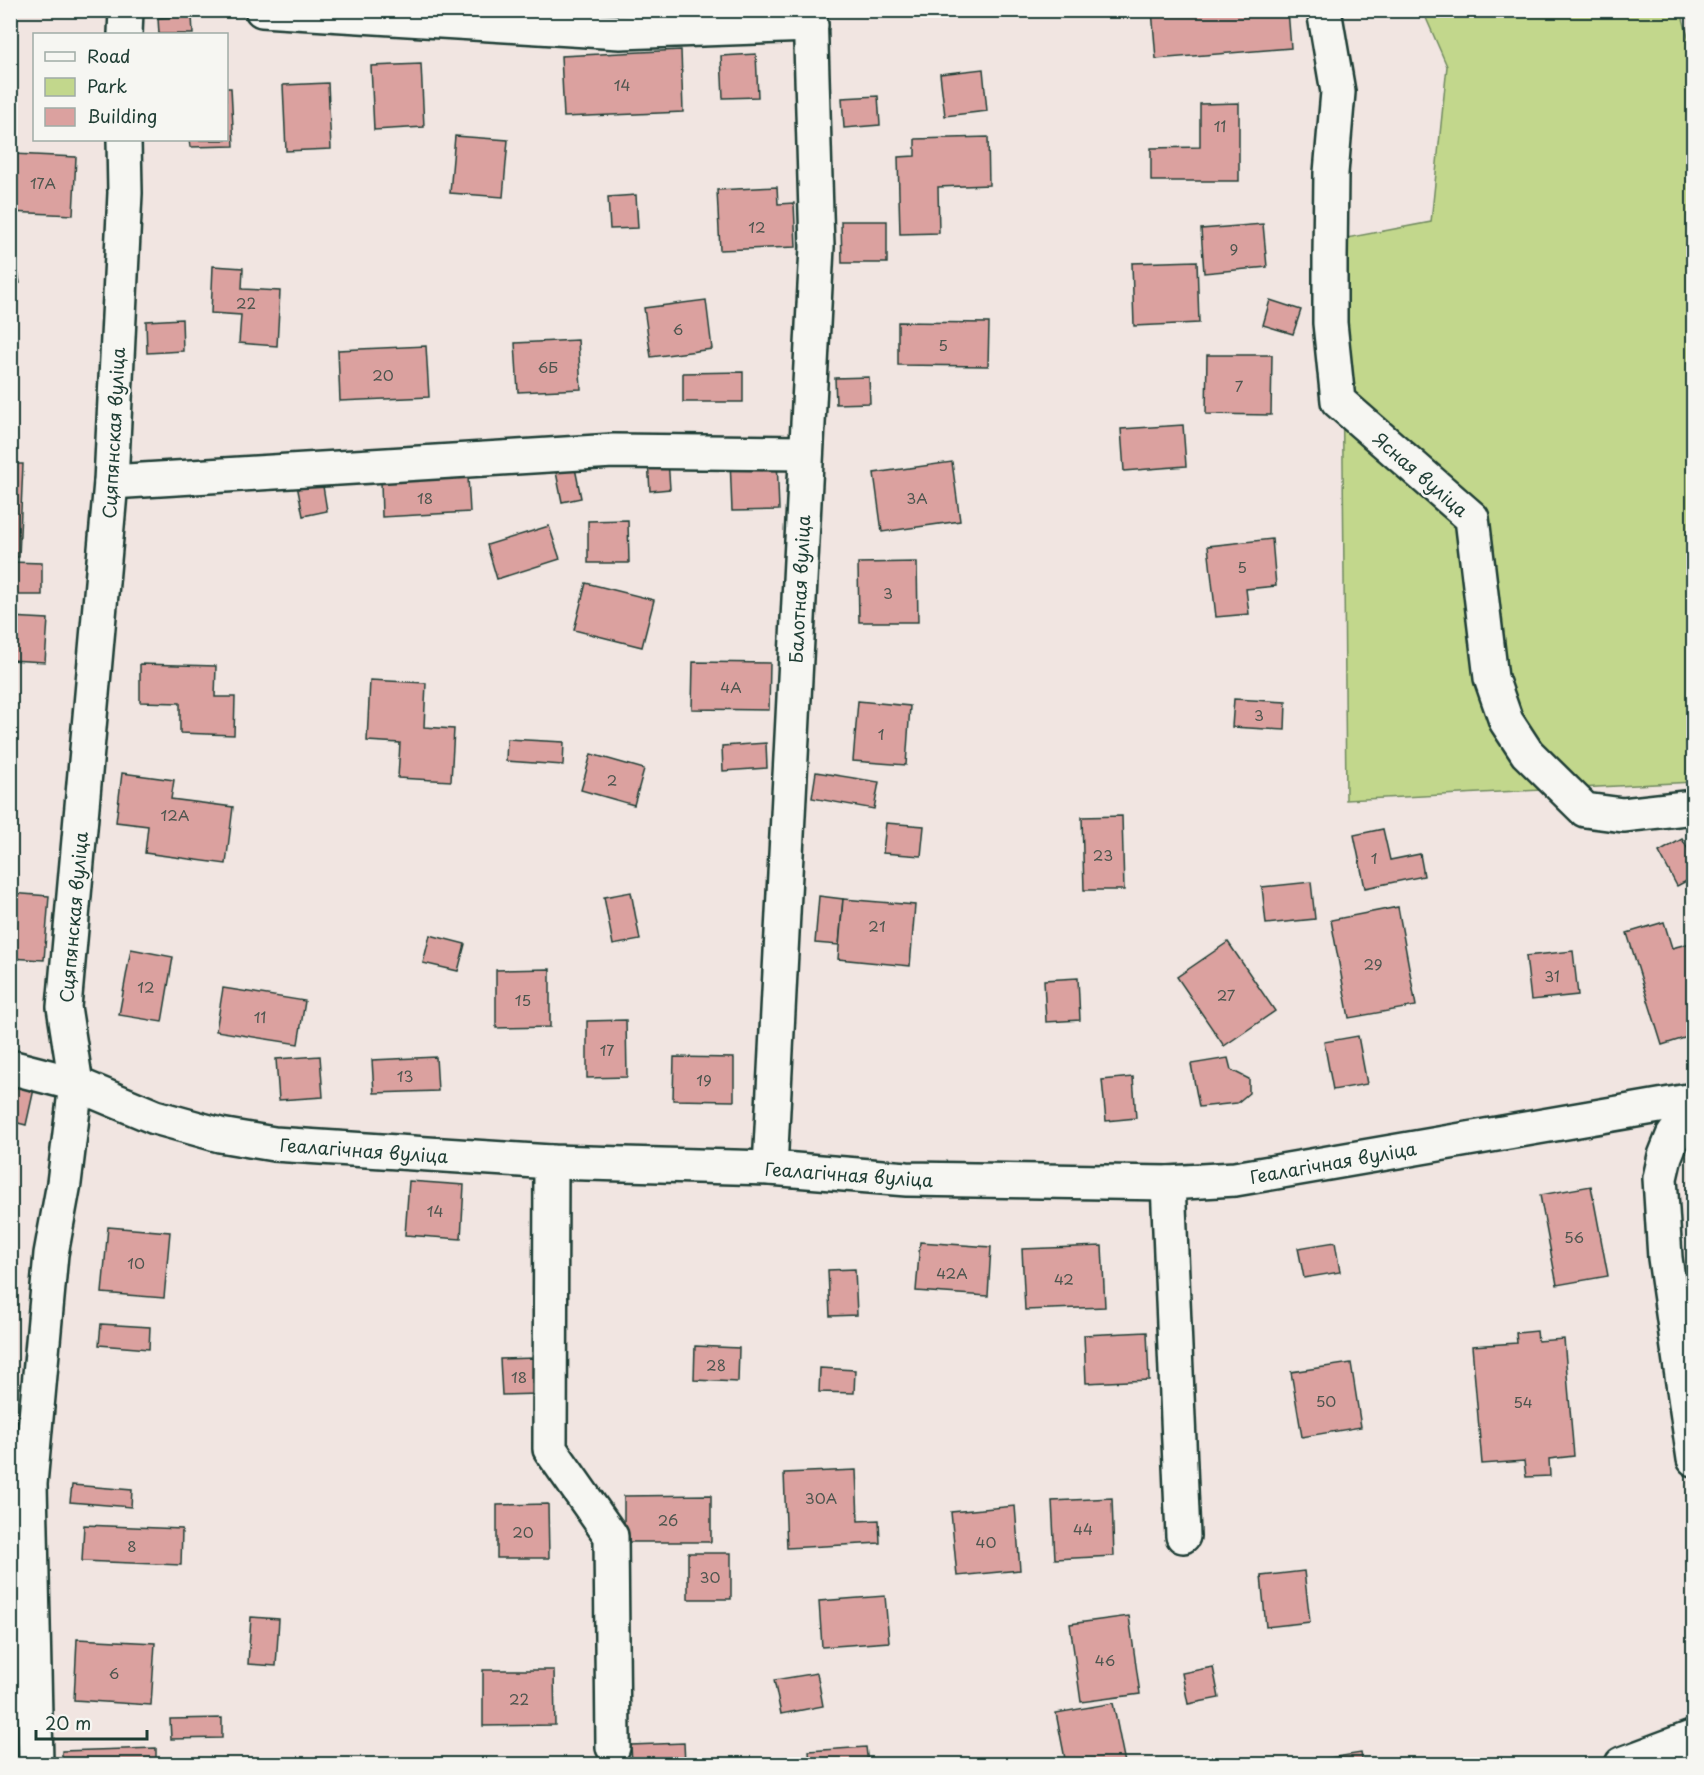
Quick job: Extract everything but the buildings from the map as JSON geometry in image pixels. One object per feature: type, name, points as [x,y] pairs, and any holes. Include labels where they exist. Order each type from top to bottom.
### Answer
[{"type":"street","points":[[125,33],[126,10]]},
{"type":"street","points":[[262,10],[620,32],[810,18]]},
{"type":"street","name":"Ясная вуліца","points":[[1324,10],[1338,92],[1331,173],[1330,323],[1338,401],[1472,518],[1491,678],[1506,721],[1527,753],[1585,810],[1623,815],[1694,807]]},
{"type":"street","name":"Балотная вуліца","points":[[770,1168],[817,246],[810,18]]},
{"type":"street","name":"Сцяпянская вуліца","points":[[36,1764],[30,1484],[51,1254],[64,1183],[76,1084],[64,1007],[111,482],[125,193],[124,141]]},
{"type":"street","points":[[111,482],[613,451],[806,453]]},
{"type":"street","name":"Геалагічная вуліца","points":[[10,1067],[76,1084],[156,1117],[220,1135],[274,1144],[551,1162],[770,1168],[907,1179],[1168,1183],[1236,1179],[1694,1100]]},
{"type":"street","points":[[1694,1106],[1673,1136],[1660,1178],[1665,1258],[1694,1459]]},
{"type":"street","points":[[551,1162],[550,1449],[611,1536],[613,1747]]},
{"type":"street","points":[[1168,1183],[1183,1536]]},
{"type":"street","points":[[1622,1764],[1694,1737]]},
{"type":"green space","points":[[1423,11],[1681,11],[1694,59],[1693,782],[1346,800],[1341,239],[1431,222],[1447,66]]}]
